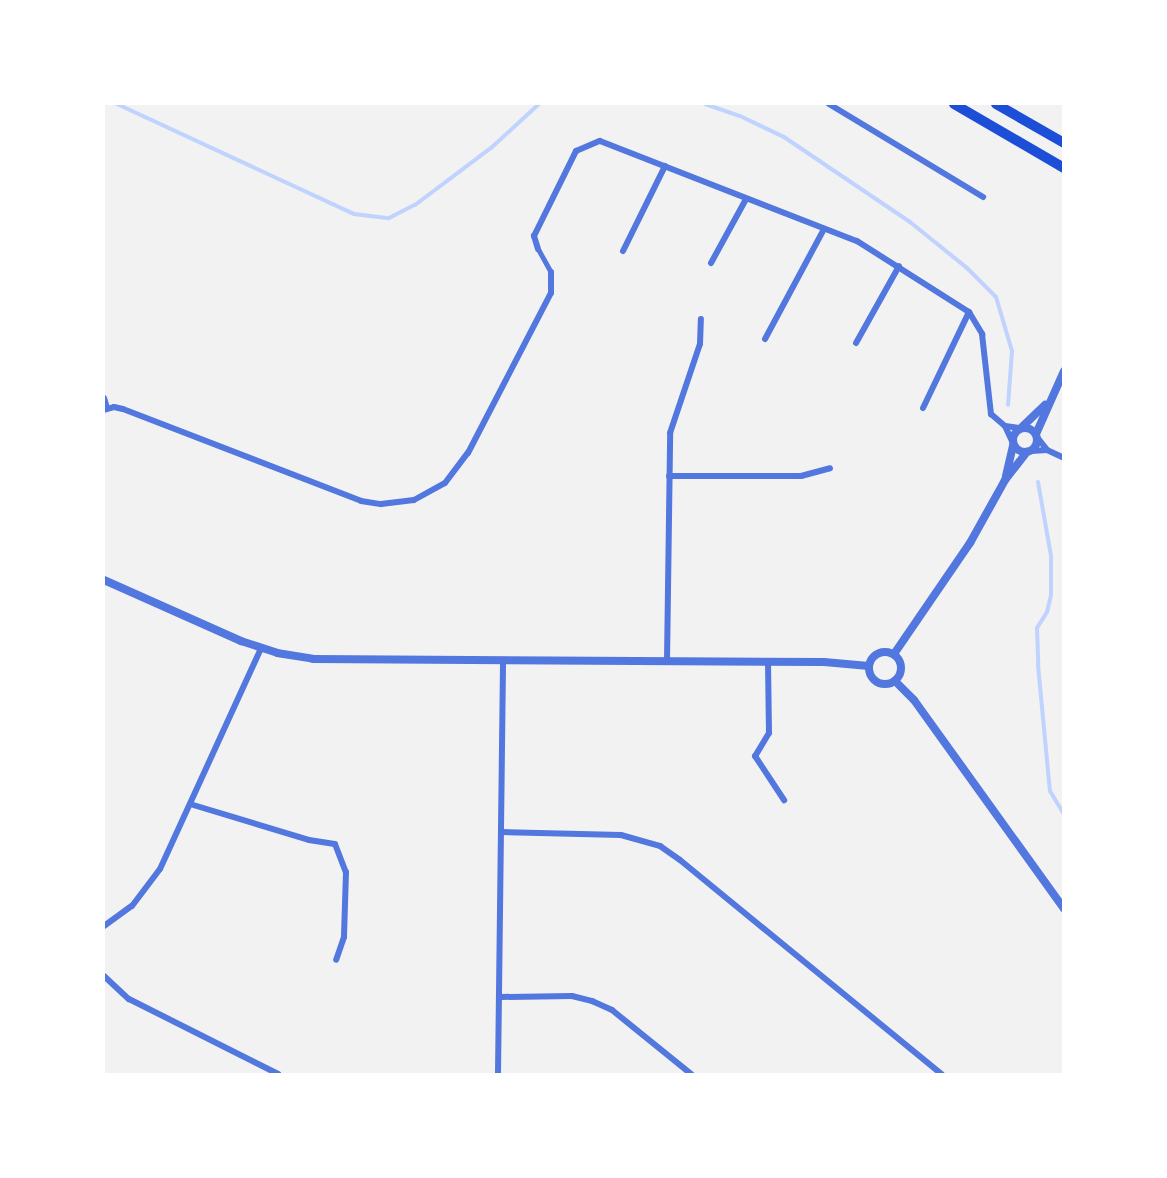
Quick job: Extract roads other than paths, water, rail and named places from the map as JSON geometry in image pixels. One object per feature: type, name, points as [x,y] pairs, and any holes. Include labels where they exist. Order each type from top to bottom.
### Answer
[{"type":"main road","points":[[954,104],[1064,168]]},
{"type":"main road","points":[[996,104],[1064,143]]},
{"type":"street","points":[[829,104],[983,197]]},
{"type":"street","points":[[104,398],[105,409],[123,409],[362,501],[381,504],[414,500],[446,483],[468,453],[550,292],[551,272],[538,249],[534,236],[576,151],[600,141],[857,241],[969,312],[982,334],[991,414],[1005,426],[1013,443],[1020,451],[1047,450],[1064,458]]},
{"type":"street","points":[[623,251],[665,166]]},
{"type":"street","points":[[711,263],[746,199]]},
{"type":"street","points":[[765,339],[824,229]]},
{"type":"street","points":[[856,343],[899,266]]},
{"type":"street","points":[[923,408],[969,312]]},
{"type":"street","points":[[667,661],[671,428],[700,344],[701,319]]},
{"type":"street","points":[[894,654],[970,543],[1005,480],[1036,445],[1048,403],[1064,371]]},
{"type":"street","points":[[1005,480],[1014,433],[1048,403]]},
{"type":"street","points":[[1005,426],[1032,429],[1047,450]]},
{"type":"street","points":[[669,476],[801,476],[830,468]]},
{"type":"street","points":[[104,580],[261,648],[313,659],[768,662],[869,666]]},
{"type":"street","points":[[104,926],[132,906],[160,869],[261,648]]},
{"type":"street","points":[[894,654],[878,653],[869,666],[871,677],[880,684],[895,681]]},
{"type":"street","points":[[894,654],[902,668],[895,681]]},
{"type":"street","points":[[498,1074],[501,997],[503,661]]},
{"type":"street","points":[[768,662],[769,733],[755,756],[784,800]]},
{"type":"street","points":[[895,681],[914,700],[1064,909]]},
{"type":"street","points":[[190,804],[309,840],[335,844],[346,872],[344,936],[336,960]]},
{"type":"street","points":[[501,832],[621,835],[660,846],[681,860],[941,1074]]},
{"type":"street","points":[[104,976],[129,999],[278,1074]]},
{"type":"street","points":[[501,997],[572,996],[592,1001],[627,1021],[691,1074]]},
{"type":"waterway","points":[[117,104],[354,214],[389,218],[415,205],[491,148],[539,104]]},
{"type":"waterway","points":[[705,104],[740,116],[784,137],[910,222],[967,268],[996,297],[1012,351],[1008,405]]},
{"type":"waterway","points":[[1038,482],[1051,556],[1051,595],[1047,612],[1037,628],[1038,665],[1050,791],[1064,814]]}]
